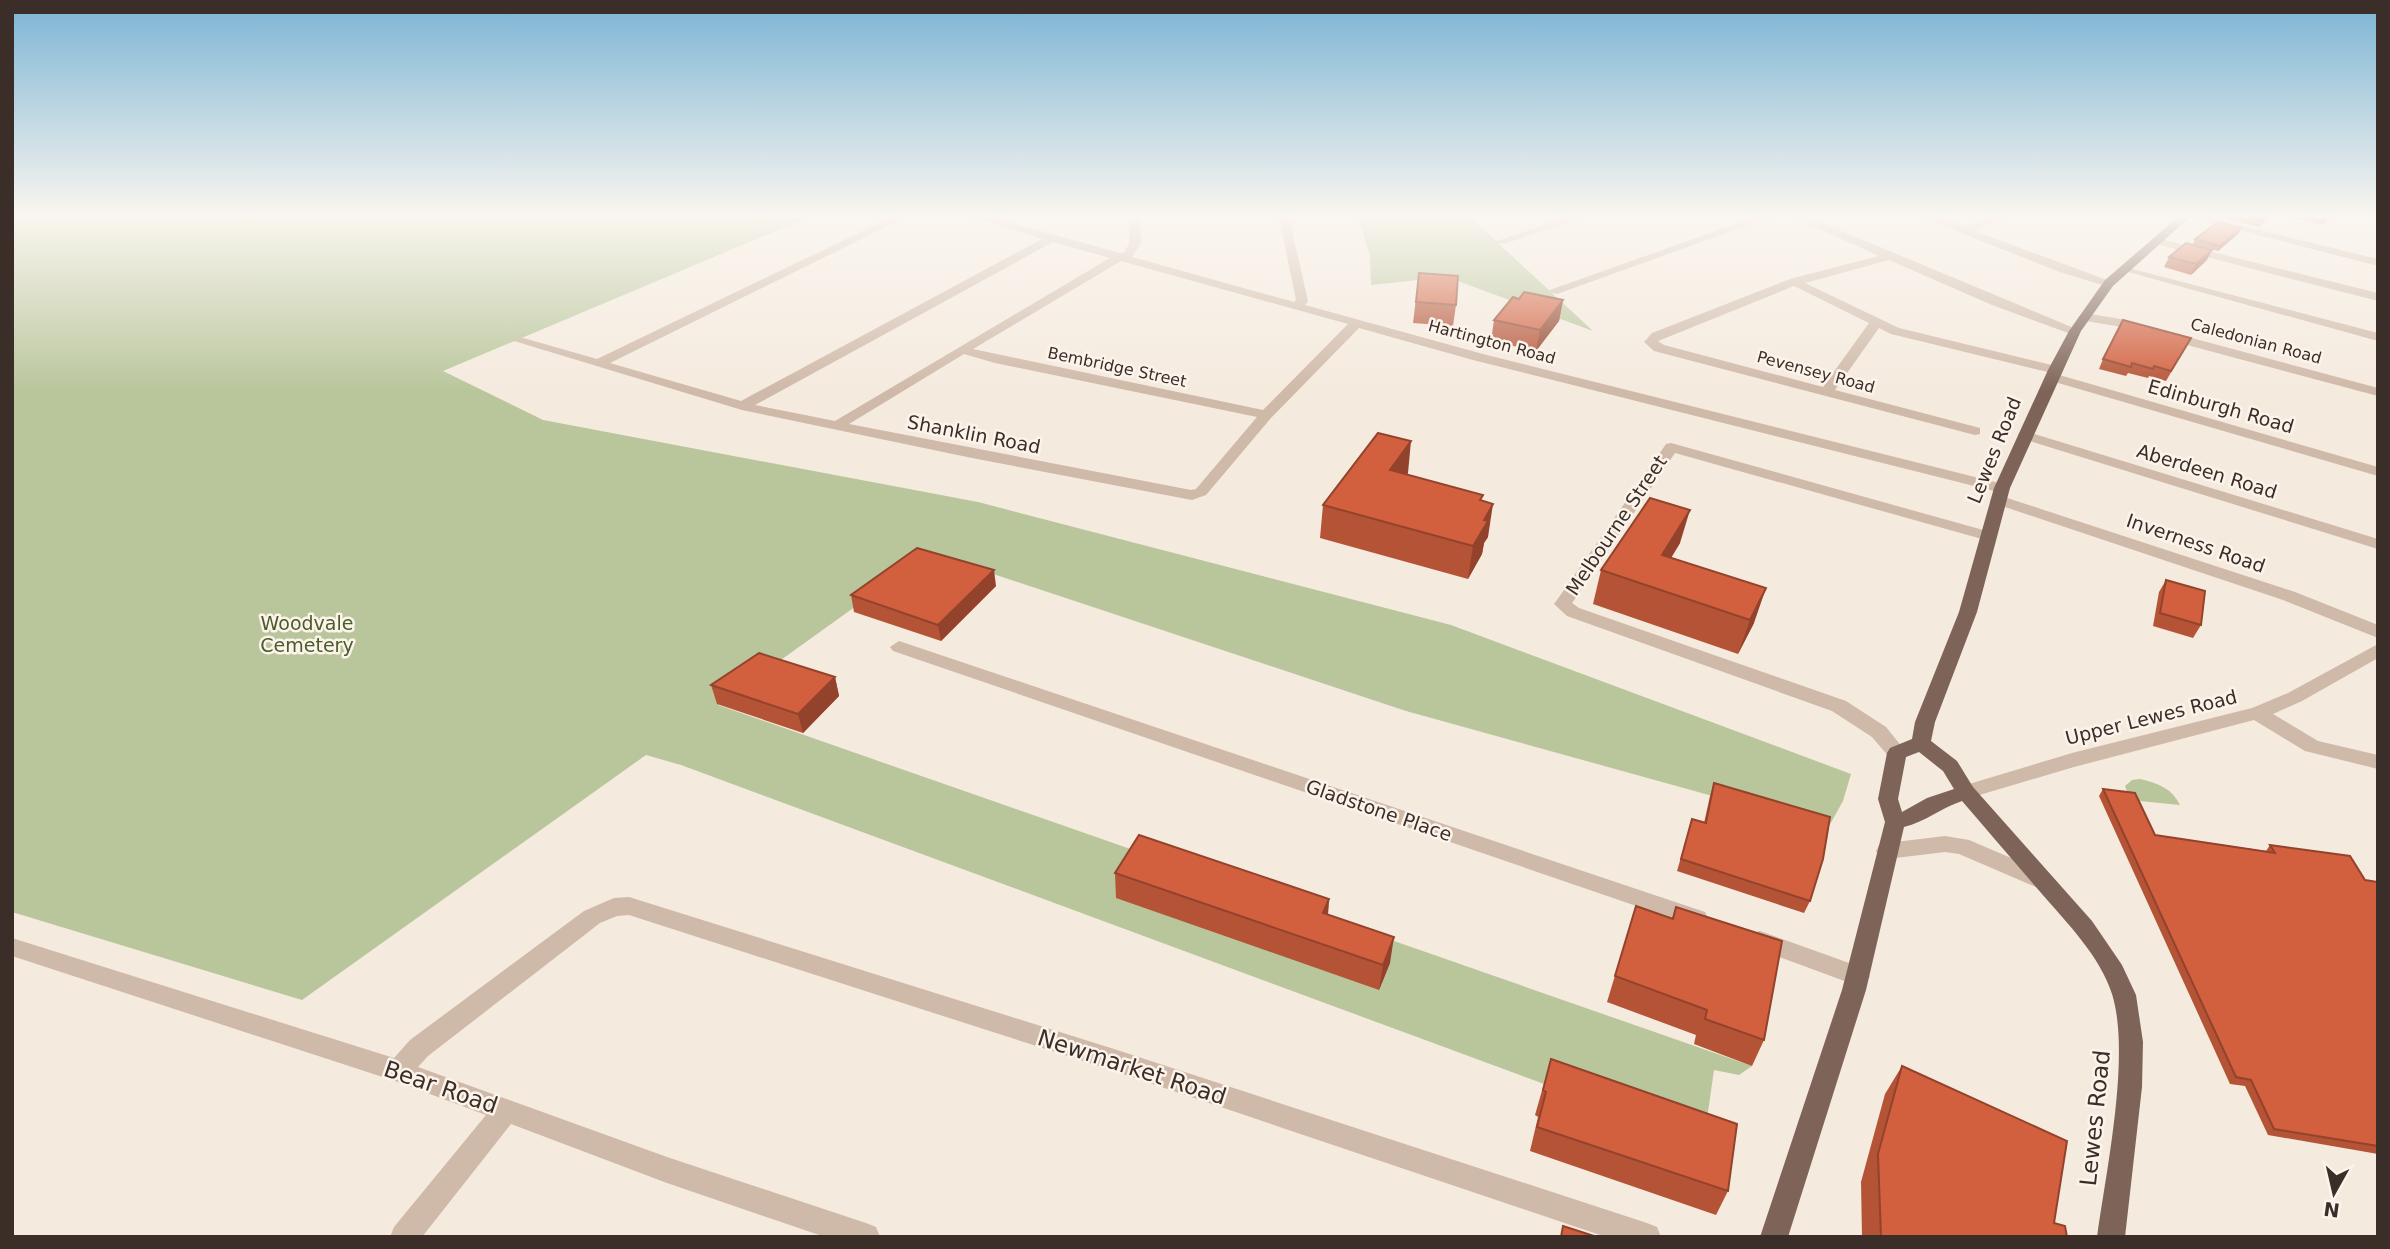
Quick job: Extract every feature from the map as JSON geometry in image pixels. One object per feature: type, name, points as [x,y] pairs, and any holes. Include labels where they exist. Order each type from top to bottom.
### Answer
[{"type":"main road","name":"Lewes Road","points":[[2111,1237],[2129,1087],[2131,1042],[2124,995],[2114,972],[2084,927],[1966,792],[1950,766],[1921,743],[1925,722],[1968,612],[2000,494],[2075,331],[2117,275]]},
{"type":"main road","points":[[1773,1237],[1858,976],[1895,822],[1888,800],[1897,753],[1921,743]]},
{"type":"main road","name":"Upper Lewes Road","points":[[1895,822],[1915,817],[1927,808],[1966,792]]},
{"type":"street","points":[[598,364],[781,275]]},
{"type":"street","points":[[742,406],[982,275]]},
{"type":"street","points":[[838,426],[847,418],[1089,275]]},
{"type":"street","name":"Hartington Road","points":[[1182,275],[1355,324],[2000,494]]},
{"type":"street","points":[[1296,275],[1302,300],[1296,306]]},
{"type":"street","points":[[1553,291],[1598,275]]},
{"type":"street","points":[[1794,282],[1819,275]]},
{"type":"street","points":[[1932,275],[2048,323],[2075,331]]},
{"type":"street","points":[[2082,275],[2109,283]]},
{"type":"street","points":[[2152,275],[2378,337]]},
{"type":"street","points":[[2290,275],[2378,297]]},
{"type":"street","name":"Edinburgh Road","points":[[1794,282],[1878,324],[2378,472]]},
{"type":"street","name":"Pevensey Road","points":[[1794,282],[1656,336],[1650,342],[1659,348],[1975,431]]},
{"type":"street","name":"Caledonian Road","points":[[2084,317],[2118,322],[2378,392]]},
{"type":"street","name":"Shanklin Road","points":[[520,341],[742,406],[1192,495],[1201,492],[1266,415],[1355,324]]},
{"type":"street","points":[[1826,393],[1871,327],[1878,324]]},
{"type":"street","name":"Bembridge Street","points":[[962,350],[1266,415]]},
{"type":"street","name":"Aberdeen Road","points":[[2025,435],[2378,544]]},
{"type":"street","name":"Melbourne Street","points":[[1897,753],[1879,732],[1839,706],[1564,606],[1565,600],[1669,449],[1676,447],[1988,536]]},
{"type":"street","name":"Inverness Road","points":[[2000,494],[2378,632]]},
{"type":"street","name":"Gladstone Place","points":[[899,647],[1717,925]]},
{"type":"street","name":"Upper Lewes Road","points":[[1966,792],[2072,760],[2257,713],[2295,698],[2378,650]]},
{"type":"street","points":[[2257,713],[2312,746],[2378,762]]},
{"type":"street","points":[[1887,851],[1945,844],[1962,846],[2048,884]]},
{"type":"street","name":"Newmarket Road","points":[[399,1071],[419,1048],[592,917],[614,907],[641,908],[808,965],[1140,1069],[1647,1237]]},
{"type":"street","points":[[1744,934],[1858,976]]},
{"type":"street","name":"Bear Road","points":[[12,947],[399,1071],[848,1234]]},
{"type":"street","points":[[404,1237],[506,1110]]},
{"type":"green space","name":"Woodvale Cemetery","points":[[12,275],[670,275],[443,371],[543,420],[978,502],[1451,625],[1851,774],[1843,801],[1828,828],[1406,711],[930,553],[718,705],[1752,1066],[1739,1075],[1714,1070],[1706,1126],[1544,1084],[681,765],[646,755],[302,1000],[12,912]]},
{"type":"green space","points":[[1371,275],[1533,275],[1593,331],[1447,277],[1371,285]]},
{"type":"green space","points":[[2140,779],[2163,787],[2173,794],[2180,805],[2130,800],[2125,786],[2132,780]]},
{"type":"building","points":[[1419,275],[1458,276],[1456,305],[1416,302]]},
{"type":"building","points":[[1524,292],[1563,300],[1540,330],[1494,320],[1513,297],[1519,299]]},
{"type":"building","points":[[2123,320],[2191,338],[2171,371],[2132,363],[2131,367],[2103,359]]},
{"type":"building","points":[[1378,433],[1411,441],[1390,470],[1483,495],[1480,500],[1493,504],[1484,520],[1488,521],[1473,546],[1323,505]]},
{"type":"building","points":[[1650,498],[1690,510],[1662,555],[1766,588],[1750,620],[1601,570]]},
{"type":"building","points":[[917,548],[994,570],[938,625],[851,595]]},
{"type":"building","points":[[2166,580],[2205,591],[2201,625],[2160,613]]},
{"type":"building","points":[[759,653],[835,677],[798,714],[711,685]]},
{"type":"building","points":[[1714,783],[1830,817],[1823,859],[1810,901],[1681,859],[1692,819],[1706,823]]},
{"type":"building","points":[[2103,789],[2135,793],[2155,835],[2275,853],[2270,845],[2350,856],[2365,880],[2378,882],[2378,1146],[2274,1129],[2251,1080],[2236,1077]]},
{"type":"building","points":[[1139,835],[1329,899],[1323,913],[1394,937],[1383,965],[1115,873]]},
{"type":"building","points":[[1636,906],[1673,919],[1676,907],[1782,941],[1764,1040],[1705,1019],[1707,1010],[1615,976]]},
{"type":"building","points":[[1551,1059],[1737,1124],[1728,1191],[1537,1127]]},
{"type":"building","points":[[1902,1066],[2067,1141],[2054,1223],[2065,1226],[2067,1237],[1881,1237],[1878,1154]]},
{"type":"building","points":[[1563,1226],[1597,1237],[1561,1237]]}]
